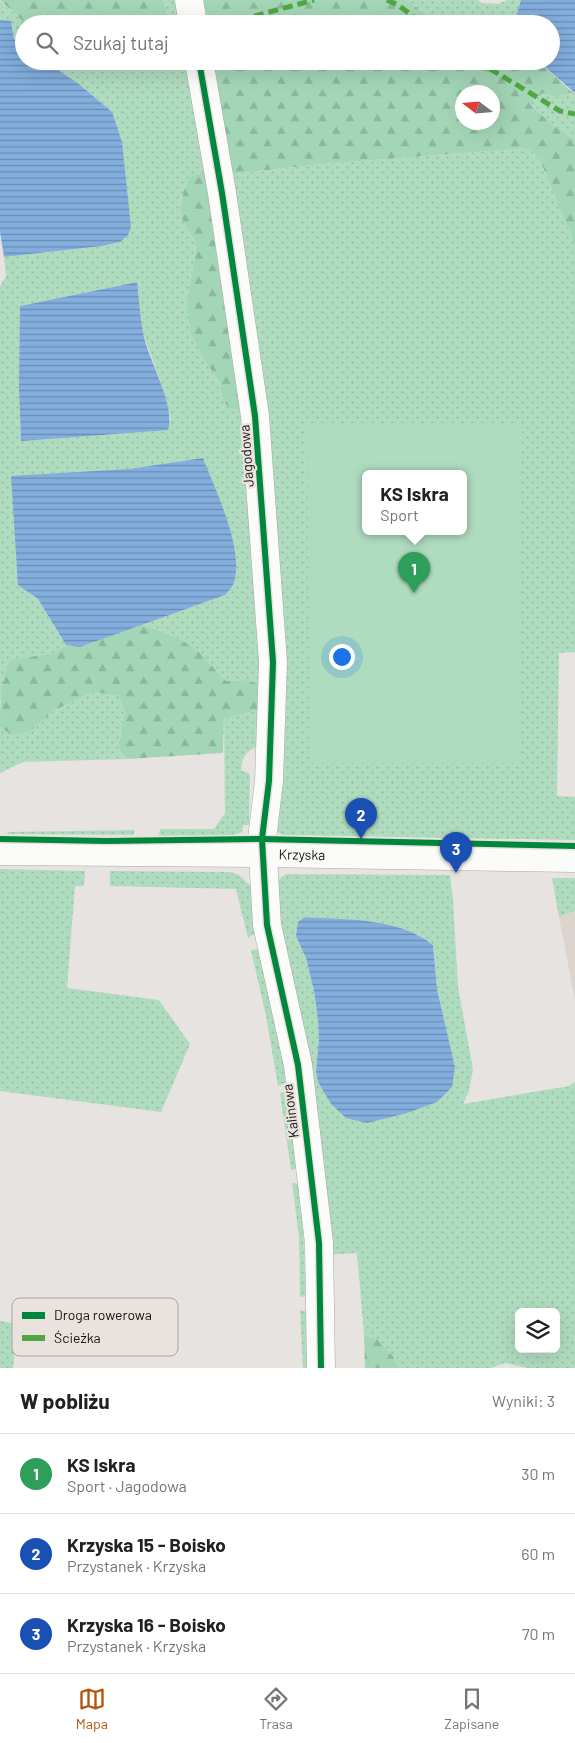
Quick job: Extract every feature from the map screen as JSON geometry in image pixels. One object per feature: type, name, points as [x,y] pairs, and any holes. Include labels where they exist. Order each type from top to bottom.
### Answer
[{"type":"street","points":[[189,0],[192,15]]},
{"type":"street","name":"Jagodowa","points":[[201,70],[222,193],[255,416],[273,662],[269,781],[262,839],[263,853]]},
{"type":"street","name":"Krzyska","points":[[0,851],[575,858]]},
{"type":"street","name":"Kalinowa","points":[[263,853],[267,925],[298,1065],[319,1243],[321,1368]]},
{"type":"shaded area","points":[[575,911],[575,1000],[559,917]]},
{"type":"green space","points":[[0,0],[163,0],[167,15],[16,15]]},
{"type":"green space","points":[[163,0],[180,0],[182,15],[167,15]]},
{"type":"green space","points":[[197,0],[405,0],[428,15],[200,15]]},
{"type":"green space","points":[[405,0],[478,0],[482,3],[498,4],[507,0],[521,0],[516,15],[428,15]]},
{"type":"green space","points":[[0,1],[16,15],[15,40],[11,22],[0,20]]},
{"type":"green space","points":[[58,70],[192,70],[209,173],[185,186],[180,207],[183,221],[194,239],[196,250],[186,307],[207,364],[220,382],[223,402],[241,407],[266,686],[247,680],[226,681],[203,655],[187,643],[141,625],[225,595],[231,534],[203,458],[129,469],[18,585],[38,599],[66,645],[54,653],[10,660],[0,702],[0,286],[6,276],[4,257],[102,246],[120,242],[112,112],[79,84]],"holes":[[[136,282],[143,334],[162,385],[171,421],[20,306]]]},
{"type":"green space","points":[[207,70],[548,70],[572,92],[556,97],[543,93],[529,103],[550,123],[575,140],[575,245],[540,160],[529,148],[322,164],[223,175]]},
{"type":"green space","points":[[572,92],[575,93],[575,140],[550,123],[529,103],[543,93],[556,97]]},
{"type":"green space","points":[[529,148],[540,160],[575,245],[575,652],[559,653],[557,796],[575,797],[575,840],[283,835],[276,831],[276,780],[223,175],[322,164]]},
{"type":"green space","points":[[209,173],[241,407],[232,409],[223,402],[220,382],[207,364],[193,337],[186,307],[196,250],[194,239],[183,222],[180,207],[185,186],[192,176]]},
{"type":"green space","points":[[307,423],[522,423],[518,763],[310,763]]},
{"type":"green space","points":[[141,625],[187,643],[203,655],[226,681],[247,680],[266,686],[265,709],[224,718],[223,753],[127,759],[118,748],[125,712],[119,696],[93,692],[55,710],[29,732],[11,735],[0,727],[2,693],[10,660],[54,653],[66,645],[80,647]]},
{"type":"green space","points":[[93,692],[119,696],[125,712],[118,748],[127,759],[23,762],[0,773],[0,727],[11,735],[29,732],[55,710]]},
{"type":"green space","points":[[265,709],[258,746],[247,753],[241,765],[241,770],[250,774],[249,825],[243,825],[242,832],[232,836],[159,836],[160,829],[214,829],[225,813],[224,718]]},
{"type":"green space","points":[[134,830],[134,835],[7,834],[8,832]]},
{"type":"green space","points":[[0,869],[85,871],[84,886],[75,886],[67,988],[159,1000],[190,1044],[161,1112],[0,1091]]},
{"type":"green space","points":[[110,871],[229,872],[238,874],[253,886],[254,934],[248,938],[236,889],[110,886]]},
{"type":"green space","points":[[286,874],[450,875],[458,987],[473,1069],[469,1091],[463,1104],[569,1086],[575,1082],[575,1368],[528,1368],[505,1363],[491,1368],[398,1368],[393,1356],[377,1339],[364,1335],[357,1253],[324,1255],[321,1138],[273,922],[275,882]],"holes":[[[305,917],[355,920],[405,929],[433,945],[437,989],[455,1067],[331,1104],[318,1082],[316,1072],[319,1039],[314,991],[306,958],[296,936]]]},
{"type":"green space","points":[[552,878],[575,878],[575,911],[559,917]]},
{"type":"green space","points":[[260,949],[290,1081],[278,1086],[266,1016],[251,950]]},
{"type":"green space","points":[[280,1093],[291,1093],[297,1168],[291,1170]]},
{"type":"green space","points":[[292,1183],[301,1184],[306,1296],[300,1297],[299,1237]]},
{"type":"green space","points":[[300,1310],[308,1312],[310,1368],[303,1368]]},
{"type":"green space","points":[[0,1321],[12,1323],[12,1356],[14,1356],[13,1368],[0,1368]]},
{"type":"green space","points":[[364,1335],[377,1339],[393,1356],[398,1368],[365,1368]]},
{"type":"water","points":[[521,0],[575,0],[575,93],[548,70],[560,70],[560,15],[516,15]]},
{"type":"water","points":[[0,20],[11,21],[15,40],[15,70],[58,70],[79,84],[112,112],[122,142],[131,227],[128,235],[120,242],[102,246],[4,257],[0,232]]},
{"type":"water","points":[[137,282],[143,333],[165,395],[169,419],[168,430],[21,441],[19,387],[20,306]]},
{"type":"water","points":[[203,458],[232,537],[236,568],[232,587],[225,595],[80,647],[66,645],[38,599],[18,585],[11,476],[129,469]]},
{"type":"water","points":[[305,917],[355,920],[388,925],[404,929],[433,945],[437,989],[455,1067],[452,1087],[437,1102],[407,1113],[367,1123],[346,1118],[331,1104],[318,1082],[316,1072],[319,1039],[314,991],[306,958],[296,936],[298,922]]},
{"type":"marked path","points":[[258,15],[314,0]]},
{"type":"marked path","points":[[387,0],[398,5],[411,15]]},
{"type":"marked path","points":[[492,70],[560,111],[575,114]]},
{"type":"cycle path","points":[[201,70],[222,193],[255,416],[273,662],[269,781],[262,839],[267,925],[298,1065],[319,1243],[321,1368]]},
{"type":"cycle path","points":[[0,839],[106,841],[262,839],[575,846]]},
{"type":"place","name":"KS Iskra","points":[[414,593]]},
{"type":"place","name":"Krzyska 15 - Boisko","points":[[361,839]]},
{"type":"place","name":"Krzyska 16 - Boisko","points":[[456,873]]}]
